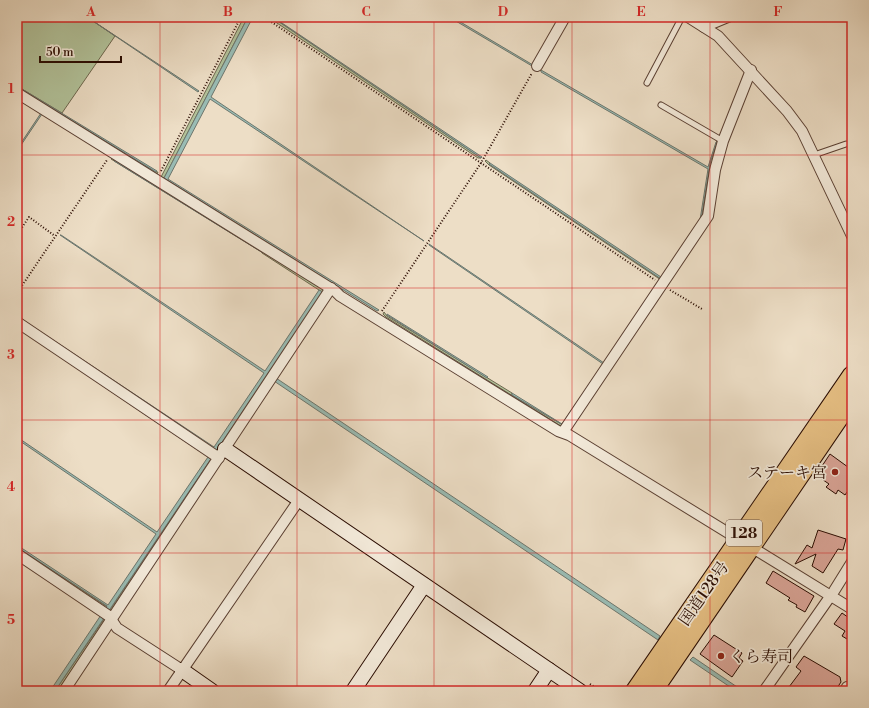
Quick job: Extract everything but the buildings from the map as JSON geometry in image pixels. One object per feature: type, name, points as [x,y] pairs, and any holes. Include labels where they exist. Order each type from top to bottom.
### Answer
[{"type":"highway","name":"国道128号","points":[[653,691],[852,375]]},
{"type":"highway","name":"国道128号","points":[[635,691],[852,399]]},
{"type":"street","points":[[536,66],[565,17]]},
{"type":"street","points":[[688,17],[718,36],[751,70],[787,111],[802,131],[852,236]]},
{"type":"street","points":[[704,27],[728,17]]},
{"type":"street","points":[[563,432],[708,216],[715,170],[723,141],[751,70]]},
{"type":"street","points":[[17,93],[157,179],[331,288],[340,296],[558,431],[563,432],[852,609]]},
{"type":"street","points":[[64,691],[331,288]]},
{"type":"street","points":[[17,322],[298,500],[580,691]]},
{"type":"street","points":[[168,691],[298,500]]},
{"type":"street","points":[[17,554],[109,616],[117,628],[212,691]]},
{"type":"street","points":[[764,691],[852,562]]},
{"type":"street","points":[[353,691],[424,585]]},
{"type":"street","points":[[535,691],[549,670]]},
{"type":"street","points":[[845,691],[847,687],[852,691]]},
{"type":"lane","points":[[647,83],[682,17]]},
{"type":"lane","points":[[661,105],[723,141]]},
{"type":"lane","points":[[814,155],[846,144]]},
{"type":"path","points":[[157,179],[241,17]]},
{"type":"path","points":[[264,17],[662,285],[702,309]]},
{"type":"path","points":[[376,318],[481,163],[536,66]]},
{"type":"path","points":[[17,294],[112,152]]},
{"type":"path","points":[[17,235],[29,217],[55,236]]},
{"type":"green space","points":[[17,17],[87,17],[115,36],[62,113],[17,86]]},
{"type":"green space","points":[[244,17],[248,17],[164,178],[161,177]]},
{"type":"green space","points":[[268,17],[272,17],[481,158],[478,158]]},
{"type":"green space","points":[[17,87],[158,172],[157,174],[17,89]]},
{"type":"green space","points":[[113,157],[325,289],[218,451],[216,451],[322,292],[262,252],[111,159]]},
{"type":"green space","points":[[486,160],[490,163],[489,164],[661,279],[701,221],[661,280],[489,165],[485,161]]},
{"type":"green space","points":[[710,163],[707,200],[701,221]]},
{"type":"green space","points":[[384,312],[387,316],[512,393],[512,395],[563,425],[561,426],[386,317],[383,314]]},
{"type":"green space","points":[[212,457],[213,459],[112,611],[110,610]]},
{"type":"green space","points":[[17,547],[107,606],[107,607]]},
{"type":"green space","points":[[104,619],[105,621],[58,691],[55,691]]},
{"type":"water","points":[[87,17],[199,91],[198,92]]},
{"type":"water","points":[[248,17],[253,17],[211,97],[424,241],[210,99],[168,179],[379,310],[377,311],[164,178]]},
{"type":"water","points":[[273,17],[482,157],[481,158]]},
{"type":"water","points":[[449,17],[452,17],[533,65],[532,66]]},
{"type":"water","points":[[541,70],[708,167],[717,142],[710,163],[701,221],[661,279],[489,164],[490,163],[661,277],[700,220],[708,169],[541,72]]},
{"type":"water","points":[[17,86],[157,171],[156,172]]},
{"type":"water","points":[[41,113],[42,114],[17,151],[17,149]]},
{"type":"water","points":[[115,160],[262,252],[263,253],[114,161]]},
{"type":"water","points":[[60,235],[265,371],[319,290],[323,292],[55,691],[50,691],[107,606],[17,547],[17,545],[108,605],[156,534],[17,439],[17,437],[157,532],[208,457],[17,328],[17,316],[214,447],[264,373]]},
{"type":"water","points":[[429,244],[604,363],[657,287],[563,425],[512,395],[512,393],[562,424],[603,364]]},
{"type":"water","points":[[387,314],[488,377],[487,378]]},
{"type":"water","points":[[276,378],[660,636],[658,640],[274,381]]},
{"type":"water","points":[[693,657],[743,691],[736,691],[690,660]]},
{"type":"place","name":"ステーキ宮","points":[[835,472]]},
{"type":"place","name":"くら寿司","points":[[721,656]]}]
